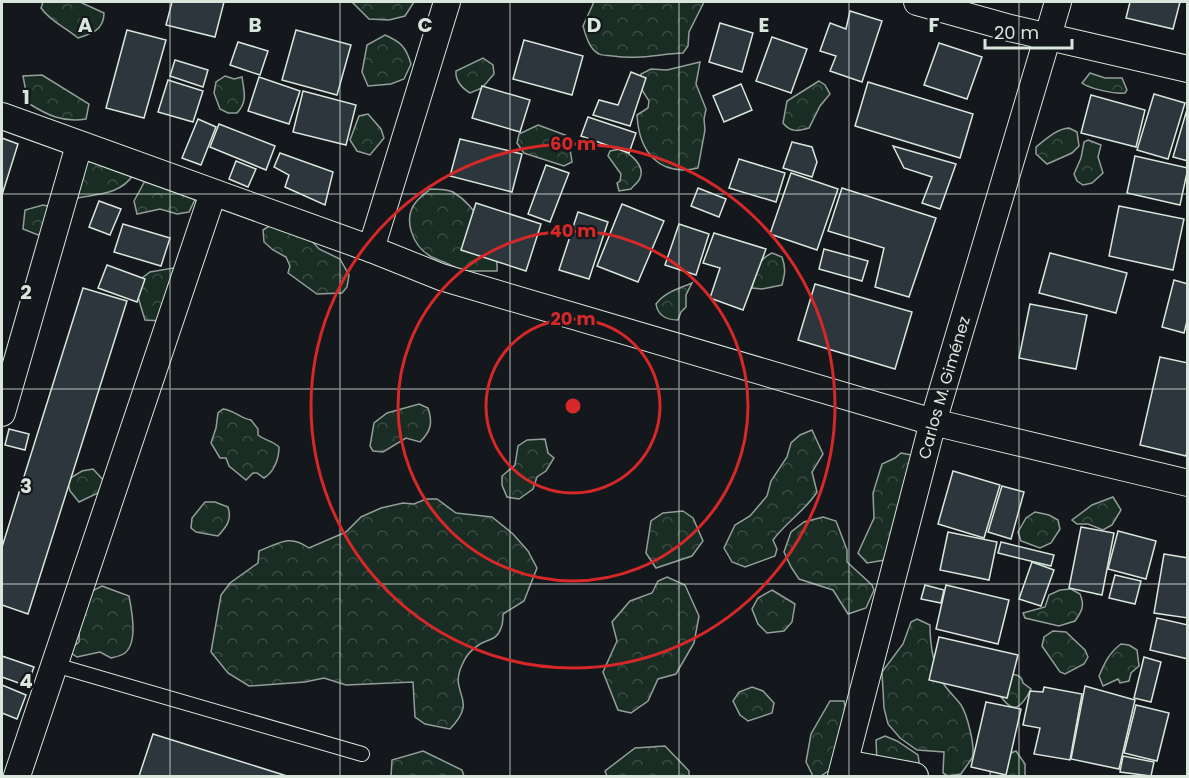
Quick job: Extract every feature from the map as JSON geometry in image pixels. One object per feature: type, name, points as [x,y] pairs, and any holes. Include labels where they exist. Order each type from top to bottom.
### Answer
[{"type":"street","points":[[371,249],[447,2]]},
{"type":"street","points":[[917,2],[1011,28],[1188,69]]},
{"type":"street","name":"Carlos M. Giménez","points":[[843,770],[933,422],[1058,2]]},
{"type":"street","points":[[2,116],[79,146],[371,249],[441,277],[933,422],[1188,483]]},
{"type":"street","points":[[2,413],[79,146]]},
{"type":"street","points":[[17,777],[213,193]]},
{"type":"street","points":[[843,770],[915,777]]},
{"type":"lane","points":[[56,665],[362,754]]},
{"type":"green space","points":[[43,2],[80,2],[104,13],[102,24],[88,35],[78,38],[45,13],[41,8]]},
{"type":"green space","points":[[352,2],[414,2],[405,16],[389,20],[369,19]]},
{"type":"green space","points":[[594,2],[704,2],[689,32],[688,46],[683,53],[622,57],[600,55],[590,46],[583,26]]},
{"type":"green space","points":[[385,35],[402,46],[411,64],[404,79],[391,84],[368,86],[362,72],[367,45]]},
{"type":"green space","points":[[483,58],[493,65],[494,74],[482,88],[470,93],[460,84],[456,71]]},
{"type":"green space","points":[[700,62],[696,84],[706,109],[705,130],[698,168],[672,169],[654,159],[642,140],[637,115],[648,108],[649,101],[640,85],[641,74],[651,69],[667,70]]},
{"type":"green space","points":[[1090,73],[1105,78],[1122,78],[1127,90],[1125,93],[1115,93],[1082,83]]},
{"type":"green space","points":[[42,75],[89,104],[86,119],[70,120],[56,117],[28,103],[23,76]]},
{"type":"green space","points":[[225,76],[234,79],[242,77],[244,100],[237,113],[228,113],[220,109],[214,93],[216,82]]},
{"type":"green space","points":[[819,81],[825,85],[830,94],[820,106],[809,128],[792,130],[783,123],[787,101]]},
{"type":"green space","points":[[368,114],[381,129],[384,138],[370,155],[357,151],[350,140],[359,116]]},
{"type":"green space","points":[[538,125],[568,136],[572,162],[564,166],[524,153],[517,143],[519,134]]},
{"type":"green space","points":[[1069,128],[1077,132],[1079,146],[1072,153],[1047,164],[1036,154],[1036,147],[1055,132]]},
{"type":"green space","points":[[1088,140],[1101,145],[1098,157],[1103,173],[1092,183],[1083,185],[1077,181],[1074,174],[1081,158],[1084,142]]},
{"type":"green space","points":[[82,147],[133,175],[116,190],[77,198]]},
{"type":"green space","points":[[620,149],[636,160],[641,173],[640,178],[631,189],[619,191],[617,183],[620,181],[621,174],[608,156],[610,151]]},
{"type":"green space","points":[[146,179],[200,189],[189,212],[177,214],[160,209],[137,214],[134,201]]},
{"type":"green space","points":[[430,189],[453,192],[470,206],[490,238],[497,260],[497,271],[460,271],[430,256],[419,246],[411,232],[410,216],[416,202]]},
{"type":"green space","points":[[43,205],[56,208],[56,223],[38,235],[23,229],[25,210]]},
{"type":"green space","points":[[274,223],[311,240],[319,249],[340,259],[349,275],[347,287],[342,293],[317,294],[288,273],[290,266],[286,257],[264,242],[263,230]]},
{"type":"green space","points":[[772,253],[782,257],[785,271],[782,285],[762,289],[752,288],[760,263]]},
{"type":"green space","points":[[173,268],[182,296],[162,321],[145,320],[134,284],[150,272]]},
{"type":"green space","points":[[692,283],[686,295],[686,307],[678,320],[661,314],[656,304],[663,296]]},
{"type":"green space","points":[[419,404],[428,408],[431,422],[427,434],[420,442],[406,438],[383,452],[373,451],[370,446],[374,423],[387,413]]},
{"type":"green space","points":[[223,409],[251,420],[258,429],[258,435],[279,447],[275,465],[264,478],[253,473],[246,480],[229,466],[226,458],[220,458],[211,443],[218,413]]},
{"type":"green space","points":[[812,430],[823,454],[812,472],[817,492],[773,540],[777,549],[775,556],[745,567],[732,562],[724,548],[735,525],[750,516],[767,496],[771,481],[787,457],[791,443],[800,435]]},
{"type":"green space","points":[[545,439],[548,453],[554,458],[546,471],[537,477],[533,489],[519,499],[507,497],[502,485],[502,476],[515,465],[518,446],[527,440]]},
{"type":"green space","points":[[901,453],[922,457],[885,560],[867,563],[858,553],[874,518],[873,493],[882,464]]},
{"type":"green space","points":[[93,469],[106,483],[98,493],[79,502],[70,491],[67,480],[82,471]]},
{"type":"green space","points":[[1113,497],[1121,510],[1112,525],[1103,530],[1088,524],[1077,524],[1072,520],[1092,505]]},
{"type":"green space","points":[[426,499],[437,499],[456,513],[492,517],[513,534],[528,551],[537,568],[524,601],[503,614],[502,625],[497,635],[477,646],[463,662],[458,683],[463,710],[450,729],[425,724],[415,717],[413,682],[346,685],[324,678],[305,682],[249,686],[228,673],[211,652],[221,595],[230,583],[258,563],[259,551],[284,541],[296,541],[309,548],[346,532],[361,517],[381,508],[403,503],[414,504]]},
{"type":"green space","points":[[205,502],[215,502],[228,507],[228,523],[218,536],[196,532],[191,528],[192,518]]},
{"type":"green space","points":[[683,511],[693,518],[703,541],[692,556],[656,568],[646,553],[651,521],[663,513]]},
{"type":"green space","points":[[1035,512],[1058,520],[1060,529],[1051,543],[1040,548],[1021,541],[1018,532],[1026,518]]},
{"type":"green space","points":[[823,517],[836,521],[847,550],[847,562],[872,585],[874,590],[866,608],[848,614],[833,590],[799,579],[791,567],[784,552],[791,532],[804,522]]},
{"type":"green space","points":[[667,577],[685,585],[699,616],[694,643],[676,674],[658,679],[648,701],[631,713],[618,710],[603,672],[617,641],[612,622],[630,601],[652,593],[658,581]]},
{"type":"green space","points":[[102,586],[129,596],[133,626],[132,642],[125,653],[111,658],[100,652],[77,657],[68,651],[79,642],[80,611],[88,593]]},
{"type":"green space","points":[[1071,589],[1080,594],[1082,602],[1081,611],[1075,621],[1059,626],[1025,618],[1023,613],[1045,607],[1049,595],[1060,590]]},
{"type":"green space","points":[[772,590],[795,604],[792,622],[784,631],[767,633],[758,624],[752,609],[758,598]]},
{"type":"green space","points":[[917,619],[930,625],[934,662],[945,686],[961,705],[968,723],[973,753],[961,774],[948,776],[943,773],[944,752],[917,750],[900,738],[888,724],[884,708],[882,672],[903,644],[911,622]]},
{"type":"green space","points":[[1053,631],[1066,632],[1085,650],[1088,657],[1084,664],[1065,674],[1060,672],[1042,646],[1044,637]]},
{"type":"green space","points":[[1121,644],[1129,645],[1137,650],[1139,666],[1131,673],[1129,681],[1120,683],[1118,679],[1103,686],[1099,676],[1108,658]]},
{"type":"green space","points":[[1008,674],[1019,676],[1023,683],[1031,689],[1019,706],[1011,706],[997,691]]},
{"type":"green space","points":[[752,687],[763,691],[774,703],[772,713],[748,721],[740,715],[733,701],[739,692]]},
{"type":"green space","points":[[830,701],[844,701],[848,719],[834,767],[821,776],[813,776],[806,762],[811,734]]},
{"type":"green space","points":[[885,736],[918,755],[920,769],[877,762],[876,740]]},
{"type":"green space","points":[[665,746],[689,771],[689,776],[607,776],[605,771],[635,748]]},
{"type":"green space","points":[[423,751],[462,770],[464,776],[391,776],[392,760]]},
{"type":"green space","points":[[1016,751],[1025,764],[1025,776],[990,776],[991,764],[996,759]]},
{"type":"building","points":[[172,2],[224,2],[215,37],[166,25]]},
{"type":"building","points":[[1130,2],[1180,2],[1173,29],[1126,18]]},
{"type":"building","points":[[850,11],[882,21],[862,82],[830,71],[836,56],[820,51],[830,23],[846,29]]},
{"type":"building","points":[[720,23],[753,33],[742,72],[709,62]]},
{"type":"building","points":[[127,30],[166,40],[144,118],[106,108]]},
{"type":"building","points":[[296,30],[351,45],[337,95],[282,80]]},
{"type":"building","points":[[772,37],[807,49],[791,93],[756,81]]},
{"type":"building","points":[[524,40],[583,56],[572,95],[513,79]]},
{"type":"building","points":[[238,42],[268,51],[260,75],[230,65]]},
{"type":"building","points":[[939,43],[982,57],[967,99],[924,85]]},
{"type":"building","points":[[175,60],[208,70],[203,87],[170,76]]},
{"type":"building","points":[[631,72],[646,78],[630,126],[593,115],[599,100],[618,105]]},
{"type":"building","points":[[259,77],[300,91],[289,124],[248,111]]},
{"type":"building","points":[[168,80],[203,91],[193,122],[158,112]]},
{"type":"building","points":[[868,82],[973,114],[960,158],[855,126]]},
{"type":"building","points":[[741,84],[752,110],[724,122],[713,96]]},
{"type":"building","points":[[482,86],[530,100],[520,132],[472,118]]},
{"type":"building","points":[[303,91],[356,105],[346,145],[293,132]]},
{"type":"building","points":[[1154,94],[1185,103],[1168,159],[1137,150]]},
{"type":"building","points":[[1091,95],[1145,110],[1136,147],[1081,133]]},
{"type":"building","points":[[1188,106],[1188,161],[1173,157]]},
{"type":"building","points":[[588,117],[636,133],[629,153],[581,136]]},
{"type":"building","points":[[198,119],[216,127],[201,165],[182,158]]},
{"type":"building","points":[[219,124],[275,146],[266,170],[210,147]]},
{"type":"building","points":[[2,138],[18,144],[2,195]]},
{"type":"building","points":[[460,139],[522,154],[512,192],[450,176]]},
{"type":"building","points":[[792,142],[812,147],[817,162],[812,177],[783,168]]},
{"type":"building","points":[[893,146],[956,164],[940,209],[922,203],[932,177],[904,168]]},
{"type":"building","points":[[280,153],[333,172],[325,205],[285,187],[289,175],[274,167]]},
{"type":"building","points":[[1135,156],[1188,168],[1180,205],[1127,193]]},
{"type":"building","points":[[739,159],[785,173],[776,202],[729,188]]},
{"type":"building","points":[[236,161],[256,169],[248,187],[229,179]]},
{"type":"building","points":[[546,165],[569,173],[550,222],[528,214]]},
{"type":"building","points":[[791,173],[838,189],[817,250],[770,234]]},
{"type":"building","points":[[698,188],[726,199],[719,217],[691,206]]},
{"type":"building","points":[[842,188],[936,218],[909,297],[875,287],[884,248],[828,231]]},
{"type":"building","points":[[99,201],[121,209],[110,235],[89,227]]},
{"type":"building","points":[[476,203],[541,224],[526,271],[461,250]]},
{"type":"building","points":[[622,204],[664,221],[638,282],[597,266]]},
{"type":"building","points":[[1119,206],[1184,219],[1173,270],[1109,256]]},
{"type":"building","points":[[578,212],[608,222],[589,279],[559,270]]},
{"type":"building","points":[[123,224],[170,238],[161,266],[114,252]]},
{"type":"building","points":[[679,224],[709,234],[696,275],[665,265]]},
{"type":"building","points":[[714,233],[766,249],[743,310],[710,298],[720,268],[703,263]]},
{"type":"building","points":[[824,249],[868,261],[862,281],[819,269]]},
{"type":"building","points":[[1050,253],[1127,273],[1116,313],[1039,293]]},
{"type":"building","points":[[107,265],[145,279],[137,302],[98,288]]},
{"type":"building","points":[[1174,280],[1188,284],[1188,317],[1184,333],[1162,327]]},
{"type":"building","points":[[815,284],[912,312],[895,369],[798,340]]},
{"type":"building","points":[[83,288],[127,301],[28,614],[2,605],[2,547]]},
{"type":"building","points":[[1030,304],[1087,315],[1076,369],[1019,358]]},
{"type":"building","points":[[1160,357],[1188,363],[1188,447],[1186,456],[1140,445]]},
{"type":"building","points":[[9,429],[29,434],[25,450],[5,445]]},
{"type":"building","points":[[953,471],[1000,485],[984,538],[938,524]]},
{"type":"building","points":[[1002,486],[1024,492],[1011,539],[988,532]]},
{"type":"building","points":[[1081,527],[1114,533],[1102,595],[1069,588]]},
{"type":"building","points":[[1118,531],[1156,541],[1146,579],[1108,569]]},
{"type":"building","points":[[948,532],[997,542],[989,580],[940,570]]},
{"type":"building","points":[[1001,542],[1054,555],[1051,566],[998,553]]},
{"type":"building","points":[[1164,554],[1188,558],[1188,618],[1154,613]]},
{"type":"building","points":[[1032,562],[1054,570],[1041,606],[1019,599]]},
{"type":"building","points":[[1115,575],[1141,581],[1135,604],[1109,598]]},
{"type":"building","points":[[925,585],[944,590],[941,603],[921,599]]},
{"type":"building","points":[[946,585],[1009,600],[998,644],[936,629]]},
{"type":"building","points":[[1157,618],[1188,625],[1188,659],[1150,650]]},
{"type":"building","points":[[939,637],[1018,655],[1007,698],[929,680]]},
{"type":"building","points":[[2,656],[34,667],[27,686],[2,677]]},
{"type":"building","points":[[1144,657],[1161,662],[1151,702],[1134,698]]},
{"type":"building","points":[[2,685],[26,695],[17,719],[2,713]]},
{"type":"building","points":[[1085,686],[1135,700],[1119,769],[1071,759]]},
{"type":"building","points":[[1044,687],[1082,694],[1070,760],[1034,754],[1040,728],[1023,725],[1030,691],[1043,692]]},
{"type":"building","points":[[986,702],[1021,709],[1006,775],[971,767]]},
{"type":"building","points":[[1136,705],[1169,713],[1157,761],[1124,753]]},
{"type":"building","points":[[153,734],[287,776],[139,776]]},
{"type":"building","points":[[1123,756],[1154,762],[1151,776],[1120,772]]}]
